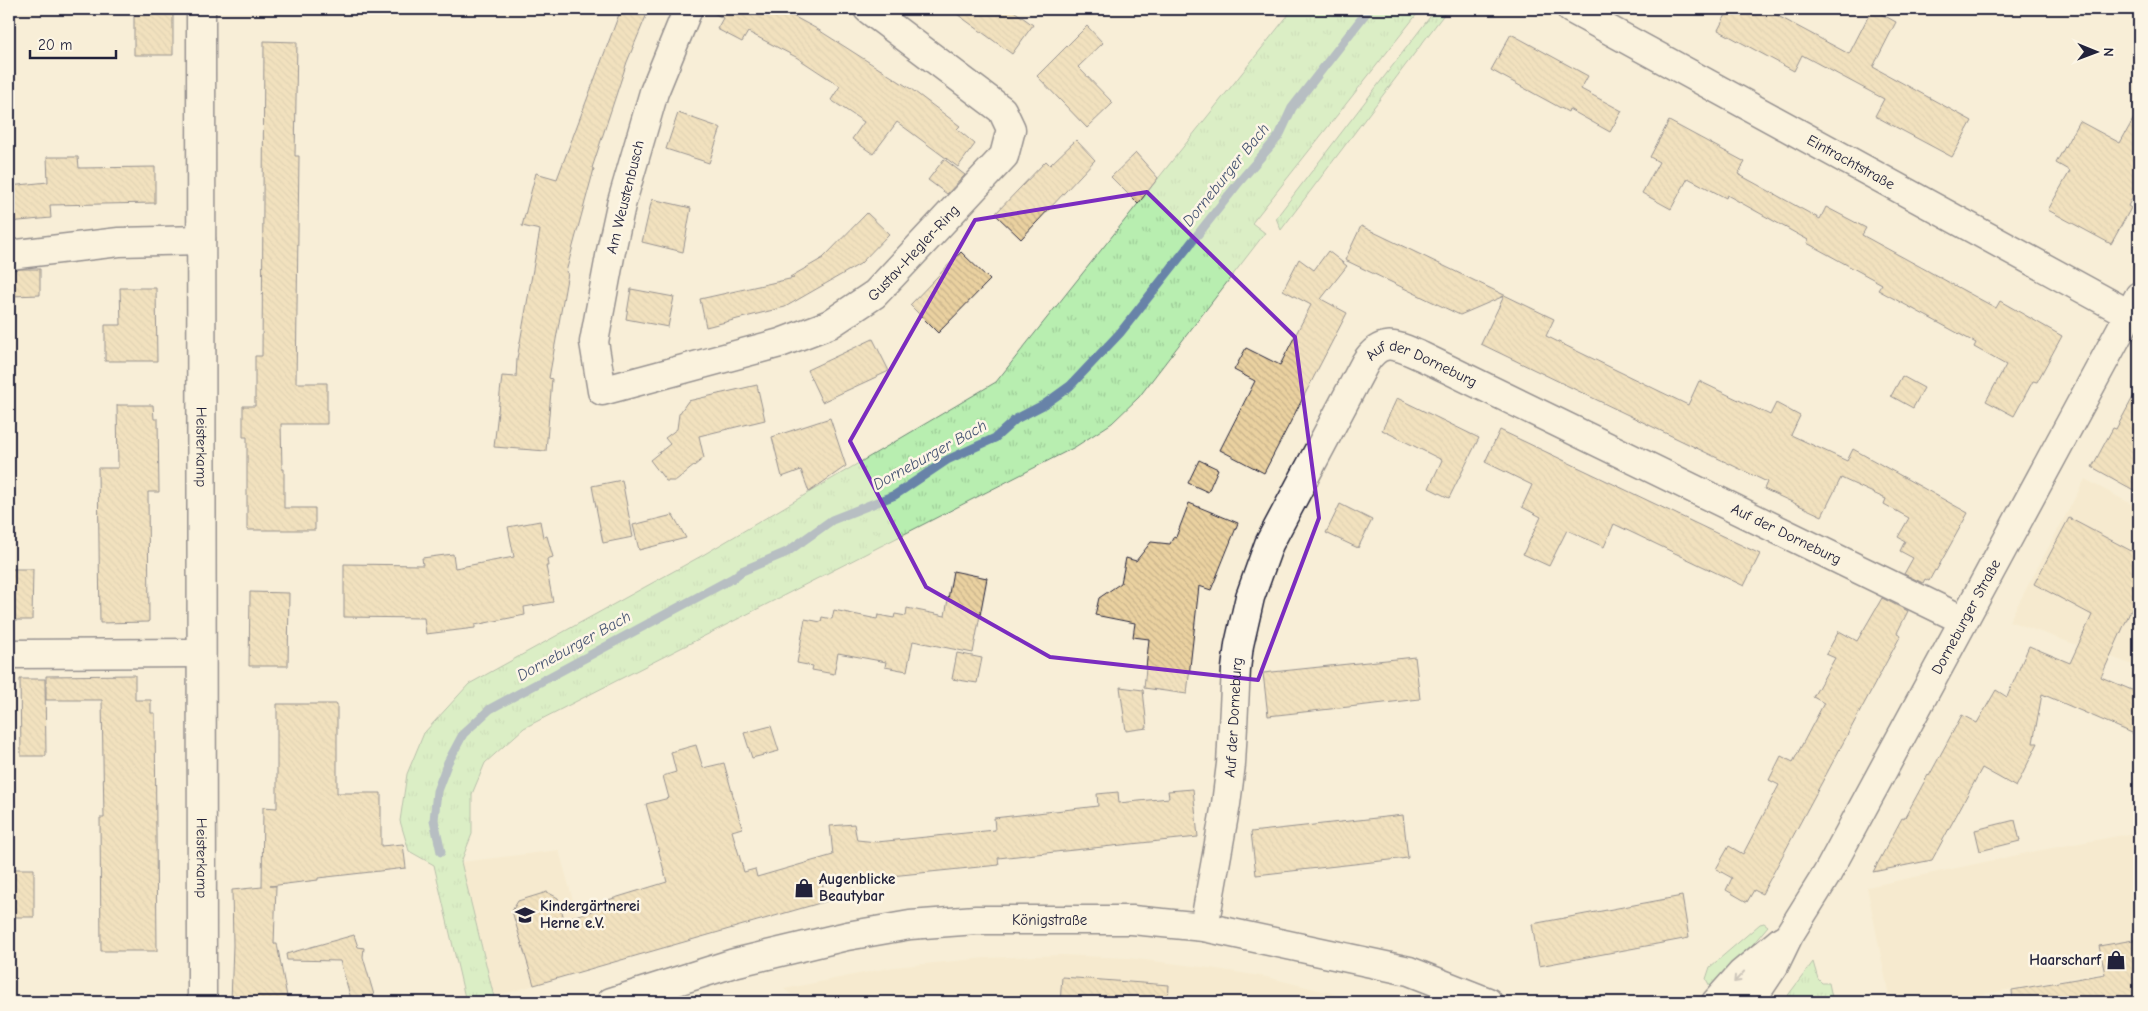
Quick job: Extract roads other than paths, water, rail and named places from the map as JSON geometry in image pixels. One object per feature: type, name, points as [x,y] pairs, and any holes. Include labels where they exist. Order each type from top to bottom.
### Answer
[{"type":"street","name":"Heisterkamp","points":[[201,9],[202,1002]]},
{"type":"street","name":"Am Weustenbusch","points":[[602,391],[594,342],[613,242],[631,168],[654,92],[688,9]]},
{"type":"street","name":"Gustav-Hegler-Ring","points":[[602,391],[780,343],[838,320],[875,294],[1004,156],[1011,129],[1002,110],[868,9]]},
{"type":"street","name":"Eintrachtstraße","points":[[1571,9],[2134,305]]},
{"type":"street","points":[[9,255],[119,242],[201,240]]},
{"type":"street","name":"Dorneburger Straße","points":[[1750,1002],[1774,966],[1789,935],[1827,874],[2134,305]]},
{"type":"street","name":"Auf der Dorneburg","points":[[1204,927],[1226,804],[1231,764],[1239,644],[1258,570],[1273,535],[1365,363],[1375,350],[1381,346],[1396,347],[1422,356],[1963,620]]},
{"type":"street","points":[[9,654],[201,653]]},
{"type":"street","name":"Königstraße","points":[[611,1002],[651,997],[734,963],[847,936],[910,925],[976,920],[1132,920],[1204,927],[1409,971],[1488,1002]]},
{"type":"street","name":"Dorneburger Straße","points":[[1716,1002],[1741,974],[1789,935]]},
{"type":"waterway","name":"Dorneburger Bach","points":[[441,852],[434,820],[437,791],[448,762],[463,734],[490,709],[733,578],[742,571],[787,552],[832,520],[895,495],[947,460],[995,438],[1016,419],[1045,404],[1070,386],[1120,333],[1240,181],[1279,136],[1292,108],[1369,9]]},
{"type":"place","name":"Augenblicke Beautybar","points":[[804,888]]},
{"type":"place","name":"Kindergärtnerei Herne e.V.","points":[[525,915]]},
{"type":"place","name":"Haarscharf","points":[[2116,960]]}]
